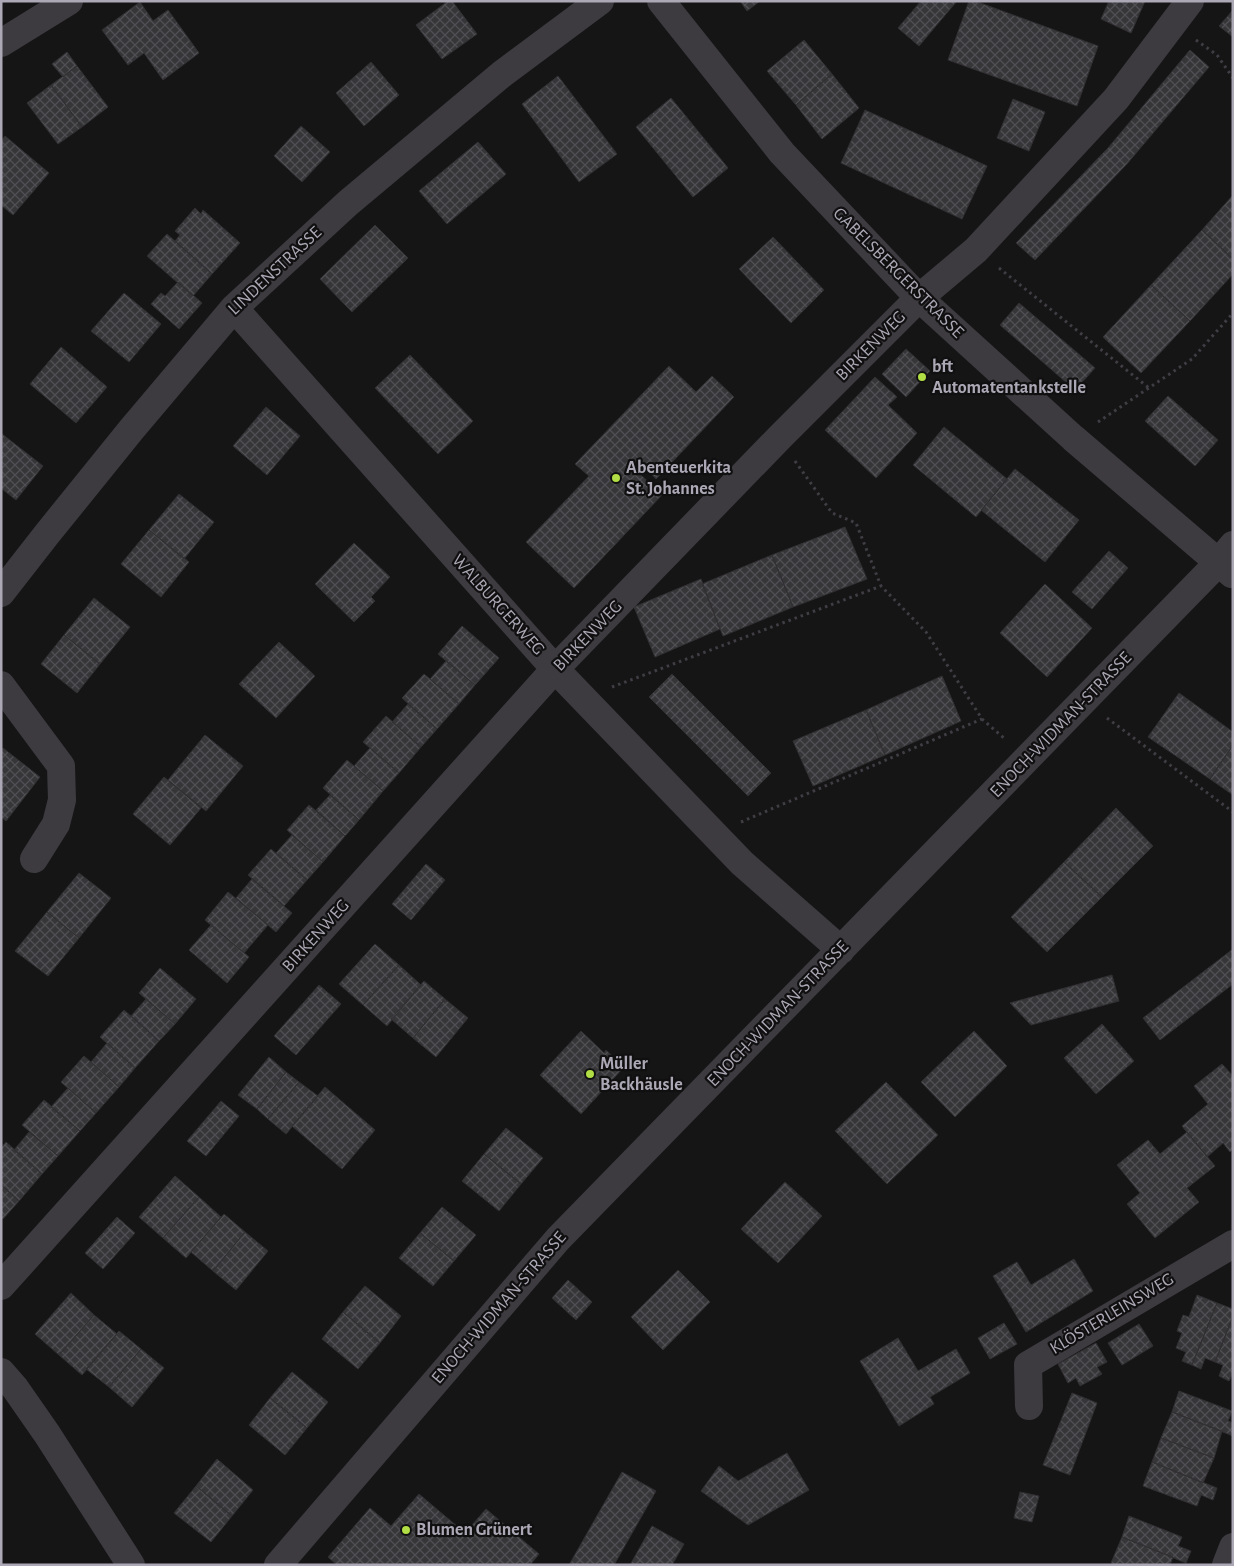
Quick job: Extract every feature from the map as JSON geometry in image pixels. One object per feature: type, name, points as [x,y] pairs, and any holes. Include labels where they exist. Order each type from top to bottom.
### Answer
[{"type":"street","points":[[1,43],[69,1]]},
{"type":"street","name":"LINDENSTRASSE","points":[[1,593],[132,430],[234,308],[356,196],[502,74],[600,1]]},
{"type":"street","name":"GABELSBERGERSTRASSE","points":[[662,1],[782,153],[919,298],[1073,438],[1228,561]]},
{"type":"street","name":"BIRKENWEG","points":[[1,1286],[555,670],[779,438],[919,298],[976,250],[1116,100],[1190,1]]},
{"type":"street","name":"WALBURGERWEG","points":[[234,308],[555,670],[742,863],[841,950]]},
{"type":"street","name":"ENOCH-WIDMAN-STRASSE","points":[[278,1565],[558,1240],[1085,701],[1228,561]]},
{"type":"street","points":[[1,685],[61,766],[62,800],[56,824],[34,859]]},
{"type":"street","name":"KLÖSTERLEINSWEG","points":[[1029,1406],[1028,1365],[1233,1244]]},
{"type":"street","points":[[1,1372],[15,1388],[47,1434],[131,1565]]},
{"type":"street","points":[[1226,1565],[1233,1547]]},
{"type":"path","points":[[1173,24],[1217,55],[1233,78]]},
{"type":"path","points":[[976,250],[1149,388]]},
{"type":"path","points":[[1073,438],[1192,359],[1233,313]]},
{"type":"path","points":[[779,438],[832,513],[856,523],[881,586],[926,632],[982,719],[1029,758]]},
{"type":"path","points":[[583,698],[881,586]]},
{"type":"path","points":[[1085,701],[1233,812]]},
{"type":"path","points":[[714,833],[982,719]]},
{"type":"building","points":[[448,1],[452,1],[477,34],[442,59],[416,25]]},
{"type":"building","points":[[740,1],[760,1],[747,11]]},
{"type":"building","points":[[921,1],[957,1],[919,46],[898,28]]},
{"type":"building","points":[[969,1],[975,1],[1098,46],[1077,106],[948,60]]},
{"type":"building","points":[[1109,1],[1145,1],[1131,33],[1101,19]]},
{"type":"building","points":[[140,2],[153,21],[168,10],[199,53],[163,80],[144,53],[128,65],[102,30]]},
{"type":"building","points":[[1233,10],[1233,37],[1219,26]]},
{"type":"building","points":[[804,40],[832,74],[796,105],[767,71]]},
{"type":"building","points":[[1190,50],[1209,67],[1126,165],[1035,260],[1016,243],[1108,148]]},
{"type":"building","points":[[67,52],[77,66],[63,77],[52,64]]},
{"type":"building","points":[[371,62],[399,95],[364,126],[336,93]]},
{"type":"building","points":[[77,66],[108,107],[82,127],[51,85]]},
{"type":"building","points":[[832,74],[859,108],[822,139],[796,105]]},
{"type":"building","points":[[558,76],[617,154],[579,182],[522,104]]},
{"type":"building","points":[[51,85],[82,127],[58,144],[27,103]]},
{"type":"building","points":[[671,98],[728,168],[693,197],[636,127]]},
{"type":"building","points":[[1013,99],[1045,112],[1029,151],[997,138]]},
{"type":"building","points":[[865,110],[987,166],[962,219],[841,163]]},
{"type":"building","points":[[301,126],[330,152],[302,182],[274,156]]},
{"type":"building","points":[[5,136],[49,173],[13,215],[1,205],[1,141]]},
{"type":"building","points":[[478,142],[506,174],[447,224],[419,191]]},
{"type":"building","points":[[1233,195],[1233,259],[1202,230]]},
{"type":"building","points":[[195,208],[201,214],[203,210],[240,243],[212,274],[175,241],[180,235],[175,231]]},
{"type":"building","points":[[375,225],[408,258],[352,312],[320,279]]},
{"type":"building","points":[[1202,230],[1233,259],[1233,274],[1190,321],[1151,285]]},
{"type":"building","points":[[167,234],[212,274],[193,296],[147,256]]},
{"type":"building","points":[[773,237],[824,290],[791,323],[739,269]]},
{"type":"building","points":[[178,282],[202,303],[179,329],[151,304],[161,293],[165,296]]},
{"type":"building","points":[[1151,285],[1190,321],[1141,373],[1103,337]]},
{"type":"building","points":[[124,293],[161,324],[129,362],[91,331]]},
{"type":"building","points":[[1019,303],[1095,368],[1075,390],[1000,325]]},
{"type":"building","points":[[61,347],[107,387],[76,423],[30,384]]},
{"type":"building","points":[[906,349],[930,371],[906,397],[882,374]]},
{"type":"building","points":[[410,355],[473,421],[438,454],[375,388]]},
{"type":"building","name":"Abenteuerkita St. Johannes","points":[[669,366],[696,392],[712,376],[734,397],[656,479],[647,469],[641,475],[662,495],[574,588],[526,542],[589,476],[575,464]]},
{"type":"building","points":[[875,377],[897,397],[888,405],[917,433],[876,478],[825,430]]},
{"type":"building","points":[[1168,396],[1218,440],[1195,466],[1145,421]]},
{"type":"building","points":[[266,407],[300,436],[267,475],[233,446]]},
{"type":"building","points":[[944,427],[1007,479],[976,517],[913,465]]},
{"type":"building","points":[[2,434],[43,466],[16,500],[1,488]]},
{"type":"building","points":[[1015,469],[1079,520],[1045,562],[981,510]]},
{"type":"building","points":[[179,494],[214,522],[184,559],[149,530]]},
{"type":"building","points":[[845,527],[867,579],[793,607],[772,555]]},
{"type":"building","points":[[149,530],[189,562],[161,597],[121,564]]},
{"type":"building","points":[[354,543],[390,577],[371,597],[375,601],[354,622],[315,584]]},
{"type":"building","points":[[1109,551],[1128,568],[1092,609],[1072,592]]},
{"type":"building","points":[[772,555],[793,607],[723,636],[702,584]]},
{"type":"building","points":[[701,579],[720,629],[655,657],[634,607]]},
{"type":"building","points":[[1045,584],[1092,628],[1047,677],[1000,633]]},
{"type":"building","points":[[94,598],[130,627],[100,664],[64,635]]},
{"type":"building","points":[[462,626],[499,658],[475,685],[438,654]]},
{"type":"building","points":[[64,635],[100,664],[77,693],[41,664]]},
{"type":"building","points":[[279,642],[315,676],[276,718],[239,684]]},
{"type":"building","points":[[446,661],[475,685],[459,704],[430,679]]},
{"type":"building","points":[[424,674],[459,704],[437,729],[402,698]]},
{"type":"building","points":[[672,674],[771,773],[748,796],[649,697]]},
{"type":"building","points":[[942,676],[961,721],[885,755],[866,710]]},
{"type":"building","points":[[1179,693],[1233,732],[1233,745],[1210,779],[1148,737]]},
{"type":"building","points":[[408,704],[437,729],[421,747],[392,722]]},
{"type":"building","points":[[866,710],[885,755],[813,786],[793,741]]},
{"type":"building","points":[[386,716],[421,747],[399,773],[363,742]]},
{"type":"building","points":[[205,735],[243,766],[206,811],[168,780]]},
{"type":"building","points":[[1233,745],[1233,795],[1210,779]]},
{"type":"building","points":[[3,748],[40,777],[6,821],[1,817],[1,750]]},
{"type":"building","points":[[370,748],[399,773],[383,791],[354,766]]},
{"type":"building","points":[[347,760],[383,791],[359,820],[323,788]]},
{"type":"building","points":[[164,777],[201,808],[170,845],[133,814]]},
{"type":"building","points":[[330,795],[359,820],[345,836],[316,810]]},
{"type":"building","points":[[309,805],[345,836],[323,862],[287,830]]},
{"type":"building","points":[[1116,808],[1153,846],[1102,897],[1064,862]]},
{"type":"building","points":[[292,835],[323,862],[307,880],[276,853]]},
{"type":"building","points":[[271,849],[307,880],[284,906],[248,875]]},
{"type":"building","points":[[1064,862],[1102,897],[1047,952],[1011,917]]},
{"type":"building","points":[[426,864],[445,880],[411,920],[392,904]]},
{"type":"building","points":[[79,873],[111,898],[79,938],[47,912]]},
{"type":"building","points":[[252,879],[292,913],[276,932],[236,898]]},
{"type":"building","points":[[228,892],[268,925],[244,953],[205,920]]},
{"type":"building","points":[[47,912],[79,938],[48,976],[15,951]]},
{"type":"building","points":[[211,925],[249,957],[227,983],[189,950]]},
{"type":"building","points":[[375,944],[399,965],[363,1005],[339,984]]},
{"type":"building","points":[[1233,949],[1233,984],[1160,1040],[1143,1018]]},
{"type":"building","points":[[399,965],[421,985],[387,1026],[363,1005]]},
{"type":"building","points":[[160,968],[196,999],[175,1024],[139,993]]},
{"type":"building","points":[[1112,975],[1119,1001],[1031,1025],[1010,1003]]},
{"type":"building","points":[[424,981],[445,999],[413,1038],[391,1019]]},
{"type":"building","points":[[319,985],[341,1004],[296,1055],[274,1036]]},
{"type":"building","points":[[146,999],[175,1024],[159,1041],[131,1016]]},
{"type":"building","points":[[445,999],[468,1018],[436,1057],[413,1038]]},
{"type":"building","points":[[124,1010],[159,1041],[135,1068],[100,1037]]},
{"type":"building","points":[[1102,1024],[1134,1061],[1096,1094],[1064,1058]]},
{"type":"building","points":[[581,1031],[604,1053],[606,1050],[624,1067],[581,1114],[540,1075]]},
{"type":"building","points":[[974,1031],[1007,1066],[955,1117],[921,1082]]},
{"type":"building","points":[[107,1043],[135,1068],[119,1087],[91,1062]]},
{"type":"building","points":[[84,1056],[119,1087],[96,1113],[61,1082]]},
{"type":"building","points":[[269,1057],[286,1072],[257,1109],[238,1095]]},
{"type":"building","points":[[1222,1064],[1233,1076],[1233,1149],[1230,1152],[1223,1143],[1207,1157],[1182,1126],[1208,1104],[1194,1086]]},
{"type":"building","points":[[286,1072],[299,1082],[268,1119],[257,1109]]},
{"type":"building","points":[[299,1082],[318,1096],[286,1134],[268,1119]]},
{"type":"building","points":[[886,1082],[938,1135],[887,1184],[835,1131]]},
{"type":"building","points":[[325,1087],[375,1130],[342,1169],[292,1126]]},
{"type":"building","points":[[68,1088],[96,1113],[80,1131],[51,1107]]},
{"type":"building","points":[[44,1100],[80,1131],[58,1156],[22,1125]]},
{"type":"building","points":[[221,1101],[239,1116],[206,1156],[187,1141]]},
{"type":"building","points":[[506,1128],[543,1158],[521,1184],[484,1154]]},
{"type":"building","points":[[29,1132],[58,1156],[42,1174],[14,1150]]},
{"type":"building","points":[[1187,1132],[1215,1166],[1187,1188],[1199,1202],[1155,1238],[1127,1204],[1140,1193],[1117,1165],[1148,1140],[1160,1154]]},
{"type":"building","points":[[6,1142],[42,1174],[19,1201],[1,1185],[1,1148]]},
{"type":"building","points":[[484,1154],[521,1184],[499,1211],[462,1181]]},
{"type":"building","points":[[175,1176],[199,1197],[163,1238],[139,1217]]},
{"type":"building","points":[[785,1182],[822,1216],[778,1263],[741,1229]]},
{"type":"building","points":[[1,1185],[19,1201],[3,1219],[1,1217]]},
{"type":"building","points":[[199,1197],[221,1217],[186,1258],[163,1238]]},
{"type":"building","points":[[442,1207],[476,1235],[454,1261],[420,1233]]},
{"type":"building","points":[[224,1214],[245,1232],[213,1271],[191,1252]]},
{"type":"building","points":[[117,1217],[135,1233],[103,1269],[85,1253]]},
{"type":"building","points":[[245,1232],[268,1251],[236,1290],[213,1271]]},
{"type":"building","points":[[420,1233],[454,1261],[433,1286],[399,1258]]},
{"type":"building","points":[[1074,1259],[1093,1291],[1026,1332],[993,1276],[1017,1262],[1031,1285]]},
{"type":"building","points":[[678,1270],[710,1302],[663,1350],[631,1317]]},
{"type":"building","points":[[568,1280],[592,1302],[576,1320],[552,1298]]},
{"type":"building","points":[[365,1286],[401,1316],[380,1343],[343,1312]]},
{"type":"building","points":[[71,1293],[94,1315],[59,1355],[35,1334]]},
{"type":"building","points":[[1197,1295],[1217,1303],[1192,1365],[1182,1361],[1186,1352],[1176,1348],[1182,1333],[1177,1331],[1183,1315],[1189,1317]]},
{"type":"building","points":[[1217,1303],[1233,1309],[1233,1316],[1215,1362],[1205,1358],[1201,1369],[1192,1365]]},
{"type":"building","points":[[343,1312],[380,1343],[358,1369],[322,1339]]},
{"type":"building","points":[[94,1315],[117,1334],[82,1375],[59,1355]]},
{"type":"building","points":[[1233,1316],[1233,1373],[1229,1381],[1219,1376],[1223,1365],[1215,1362]]},
{"type":"building","points":[[1004,1323],[1017,1344],[990,1359],[978,1338]]},
{"type":"building","points":[[1139,1324],[1153,1346],[1122,1365],[1108,1343]]},
{"type":"building","points":[[119,1331],[141,1349],[109,1387],[86,1369]]},
{"type":"building","points":[[898,1338],[918,1371],[956,1349],[970,1373],[930,1397],[934,1404],[899,1426],[860,1361]]},
{"type":"building","points":[[1096,1343],[1107,1362],[1097,1367],[1102,1374],[1080,1386],[1076,1378],[1068,1383],[1058,1364]]},
{"type":"building","points":[[141,1349],[164,1368],[132,1407],[109,1387]]},
{"type":"building","points":[[292,1372],[328,1402],[307,1428],[270,1398]]},
{"type":"building","points":[[1179,1391],[1232,1411],[1228,1421],[1233,1423],[1233,1436],[1172,1412]]},
{"type":"building","points":[[1072,1393],[1097,1403],[1070,1475],[1043,1465]]},
{"type":"building","points":[[270,1398],[307,1428],[285,1455],[249,1425]]},
{"type":"building","points":[[1172,1412],[1222,1431],[1214,1458],[1161,1438]]},
{"type":"building","points":[[1161,1438],[1214,1458],[1203,1483],[1152,1462]]},
{"type":"building","points":[[787,1453],[809,1490],[748,1525],[701,1491],[719,1466],[738,1481]]},
{"type":"building","points":[[217,1459],[253,1490],[232,1516],[196,1486]]},
{"type":"building","points":[[1152,1462],[1217,1488],[1213,1500],[1201,1495],[1197,1506],[1143,1486]]},
{"type":"building","points":[[622,1472],[656,1491],[614,1565],[569,1565]]},
{"type":"building","points":[[196,1486],[232,1516],[211,1542],[174,1513]]},
{"type":"building","points":[[1020,1492],[1039,1496],[1032,1522],[1014,1518]]},
{"type":"building","name":"Blumen Grünert","points":[[419,1494],[465,1533],[486,1509],[539,1554],[530,1565],[337,1565],[328,1557],[370,1508],[391,1526]]},
{"type":"building","points":[[1129,1516],[1182,1537],[1178,1546],[1191,1551],[1186,1563],[1122,1537]]},
{"type":"building","points":[[652,1526],[684,1544],[672,1565],[630,1565]]},
{"type":"building","points":[[1122,1537],[1173,1557],[1170,1565],[1114,1565],[1111,1563]]},
{"type":"place","name":"bft Automatentankstelle","points":[[922,377]]},
{"type":"place","name":"Abenteuerkita St. Johannes","points":[[616,478]]},
{"type":"place","name":"Müller Backhäusle","points":[[590,1074]]},
{"type":"place","name":"Blumen Grünert","points":[[406,1530]]}]
